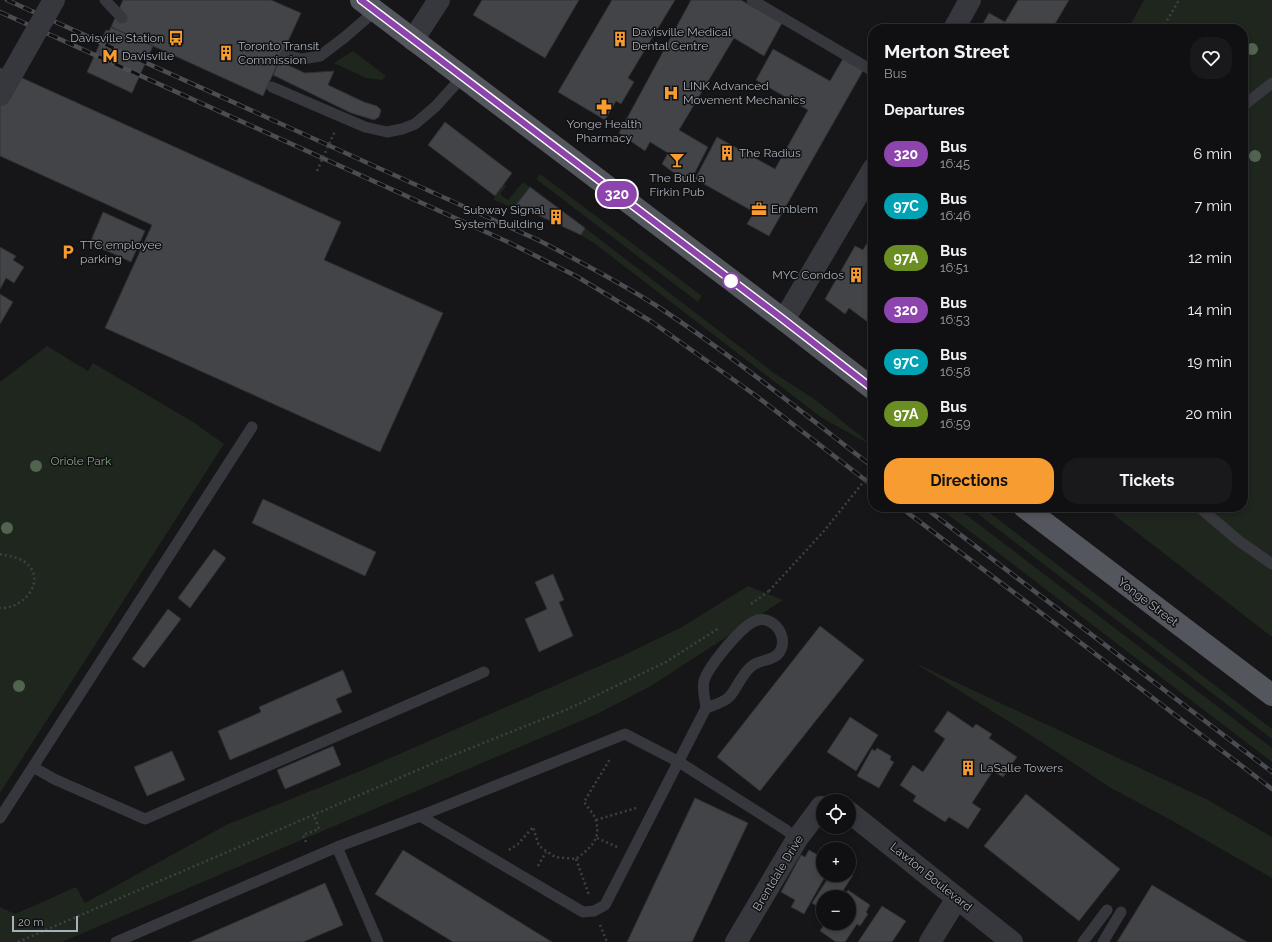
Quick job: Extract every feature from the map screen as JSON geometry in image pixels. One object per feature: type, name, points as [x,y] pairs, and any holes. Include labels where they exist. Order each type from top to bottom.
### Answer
[{"type":"main road","points":[[368,6],[868,385]]},
{"type":"main road","name":"Yonge Street","points":[[1031,512],[1272,695]]},
{"type":"street","points":[[0,95],[54,0]]},
{"type":"street","points":[[413,40],[439,0]]},
{"type":"street","points":[[957,24],[970,0]]},
{"type":"street","points":[[784,320],[868,177]]},
{"type":"street","name":"Brentdale Drive","points":[[736,942],[797,839],[816,814]]},
{"type":"street","name":"Lawton Boulevard","points":[[856,818],[1012,942]]},
{"type":"street","points":[[930,942],[957,898]]},
{"type":"lane","points":[[105,0],[122,18]]},
{"type":"lane","points":[[752,0],[868,68]]},
{"type":"lane","points":[[286,55],[302,59],[320,56],[345,37],[368,6]]},
{"type":"lane","points":[[272,87],[365,127],[387,132],[402,129],[415,124],[436,106],[462,77]]},
{"type":"lane","points":[[1248,102],[1272,83]]},
{"type":"lane","points":[[0,818],[252,427]]},
{"type":"lane","points":[[1205,512],[1239,541],[1272,564]]},
{"type":"lane","points":[[420,816],[584,912],[594,911],[606,905],[706,708],[703,686],[704,679],[714,663],[730,642],[751,623],[756,620],[765,619],[775,624],[779,629],[782,638],[780,650],[776,655],[770,659],[759,661],[750,667],[731,695],[725,700],[706,708]]},
{"type":"lane","points":[[33,767],[54,779],[145,819],[484,672]]},
{"type":"lane","points":[[116,942],[338,847],[625,734],[679,762],[786,830],[797,839]]},
{"type":"lane","points":[[338,847],[378,942]]},
{"type":"lane","points":[[1083,942],[1107,910]]},
{"type":"lane","points":[[1103,942],[1121,912]]},
{"type":"path","points":[[1165,24],[1179,0]]},
{"type":"path","points":[[317,171],[335,131]]},
{"type":"path","points":[[750,604],[768,590],[824,531],[868,476]]},
{"type":"path","points":[[0,554],[22,560],[28,564],[35,580],[30,593],[24,600],[15,606],[0,608]]},
{"type":"path","points":[[18,942],[442,760],[568,708],[666,662],[721,627]]},
{"type":"path","points":[[496,861],[518,844],[533,827],[539,846],[555,857],[576,859],[589,849],[597,838],[596,820],[584,802],[625,734]]},
{"type":"path","points":[[596,820],[660,800]]},
{"type":"path","points":[[306,834],[319,829],[314,815]]},
{"type":"green space","points":[[1144,0],[1272,0],[1272,637],[1110,512],[1248,512],[1248,24],[1131,24]]},
{"type":"green space","points":[[353,51],[386,76],[382,80],[366,78],[334,63]]},
{"type":"green space","points":[[540,174],[702,296],[698,302],[536,179]]},
{"type":"green space","points":[[523,182],[530,187],[514,208],[494,200],[495,196],[504,184],[506,186],[500,194],[508,200]]},
{"type":"green space","points":[[585,228],[774,373],[817,401],[868,443],[822,418],[594,243],[581,235]]},
{"type":"green space","name":"Oriole Park","points":[[47,346],[88,371],[93,363],[193,422],[224,444],[0,793],[0,382]]},
{"type":"green space","points":[[945,512],[963,512],[1272,748],[1272,762]]},
{"type":"green space","points":[[976,512],[989,512],[1272,729],[1272,739]]},
{"type":"green space","points":[[748,586],[783,600],[651,686],[597,714],[62,942],[0,942],[0,907],[15,914],[76,887],[85,903],[226,825],[363,770],[622,656],[682,627]]},
{"type":"green space","points":[[915,663],[1208,800],[1272,837],[1272,878],[1169,819],[1111,788],[1040,741]]},
{"type":"building","name":"Toronto Transit Commission","points":[[123,0],[271,0],[301,13],[263,96],[111,27]]},
{"type":"building","points":[[482,0],[579,0],[545,58],[473,15]]},
{"type":"building","name":"Davisville Medical Dental Centre","points":[[612,0],[675,0],[628,78],[634,82],[621,104],[616,101],[605,120],[558,92]]},
{"type":"building","name":"LINK Advanced Movement Mechanics","points":[[691,0],[741,0],[782,23],[764,56],[734,38],[679,130],[708,147],[689,184],[662,164],[668,153],[650,142],[645,151],[619,133]]},
{"type":"building","points":[[1018,0],[1069,0],[1055,24],[983,24],[989,13],[1005,22]]},
{"type":"building","points":[[111,27],[153,46],[132,93],[87,72],[106,30],[109,31]]},
{"type":"building","name":"The Radius","points":[[773,49],[830,81],[844,57],[864,69],[769,236],[747,224],[754,212],[695,179],[717,137],[775,169],[808,110],[756,80]]},
{"type":"building","points":[[279,61],[305,73],[334,71],[328,85],[364,102],[377,106],[381,110],[379,117],[374,120],[351,113],[273,75]]},
{"type":"building","points":[[0,68],[341,222],[324,260],[443,313],[380,452],[105,328],[152,225],[0,156]]},
{"type":"building","points":[[445,122],[512,173],[495,196],[428,145]]},
{"type":"building","name":"Subway Signal System Building","points":[[530,187],[585,228],[581,235],[516,205]]},
{"type":"building","points":[[103,212],[145,231],[131,262],[90,243]]},
{"type":"building","name":"MYC Condos","points":[[868,242],[868,322],[849,308],[845,314],[825,299],[855,246],[863,250]]},
{"type":"building","points":[[0,247],[16,256],[13,260],[24,267],[14,283],[6,278],[0,289]]},
{"type":"building","points":[[0,294],[13,302],[0,324]]},
{"type":"building","points":[[263,499],[376,552],[365,576],[252,523]]},
{"type":"building","points":[[214,549],[226,558],[190,608],[178,598]]},
{"type":"building","points":[[553,574],[564,600],[559,602],[573,636],[539,652],[525,619],[547,609],[535,582]]},
{"type":"building","points":[[168,609],[181,619],[144,668],[132,659]]},
{"type":"building","points":[[820,626],[864,660],[760,791],[717,757]]},
{"type":"building","points":[[343,670],[352,692],[336,699],[342,712],[230,760],[218,731],[261,712],[259,707]]},
{"type":"building","name":"LaSalle Towers","points":[[948,711],[973,728],[976,724],[992,734],[989,738],[1017,757],[1003,777],[993,771],[972,803],[981,809],[968,829],[949,817],[945,822],[913,801],[916,796],[900,785],[913,765],[923,772],[945,739],[934,731]]},
{"type":"building","points":[[850,717],[878,735],[856,771],[827,752]]},
{"type":"building","points":[[333,746],[341,765],[285,789],[277,770]]},
{"type":"building","points":[[877,748],[891,756],[890,760],[894,762],[879,788],[857,776],[872,749],[875,751]]},
{"type":"building","points":[[172,751],[185,780],[147,796],[134,767]]},
{"type":"building","points":[[1026,794],[1120,869],[1079,921],[984,846]]},
{"type":"building","points":[[695,798],[748,823],[692,942],[627,942]]},
{"type":"building","points":[[403,850],[552,942],[453,942],[375,894]]},
{"type":"building","points":[[809,850],[816,854],[816,882],[822,882],[818,890],[816,890],[816,893],[804,914],[791,907],[795,900],[781,892],[801,855],[805,857]]},
{"type":"building","points":[[826,882],[849,882],[843,890],[820,890]]},
{"type":"building","points":[[325,883],[343,925],[303,942],[190,942]]},
{"type":"building","points":[[1152,885],[1247,942],[1117,942]]},
{"type":"building","points":[[856,895],[870,905],[866,912],[868,914],[860,926],[857,924],[856,926]]},
{"type":"building","points":[[816,897],[816,906],[812,903]]},
{"type":"building","points":[[882,906],[906,921],[892,942],[858,942]]},
{"type":"building","points":[[853,930],[845,942],[836,942],[820,931]]},
{"type":"railway","points":[[7,0],[538,240],[584,264],[660,308],[688,327],[768,386],[868,463]]},
{"type":"railway","points":[[0,12],[508,242],[576,276],[652,322],[755,395],[868,482]]},
{"type":"railway","points":[[907,512],[1272,789]]},
{"type":"railway","points":[[931,512],[1272,772]]},
{"type":"bus line","name":"320","points":[[361,0],[868,385]]},
{"type":"place","name":"Davisville Station","points":[[176,38]]},
{"type":"place","name":"Davisville Medical Dental Centre","points":[[620,39]]},
{"type":"place","name":"Toronto Transit Commission","points":[[226,53]]},
{"type":"place","name":"Davisville","points":[[110,56]]},
{"type":"place","name":"LINK Advanced Movement Mechanics","points":[[671,93]]},
{"type":"place","name":"Yonge Health Pharmacy","points":[[604,107]]},
{"type":"place","name":"The Radius","points":[[727,153]]},
{"type":"place","name":"The Bull a Firkin Pub","points":[[677,160]]},
{"type":"place","name":"Emblem","points":[[759,209]]},
{"type":"place","name":"Subway Signal System Building","points":[[556,217]]},
{"type":"place","name":"TTC employee parking","points":[[68,252]]},
{"type":"place","name":"MYC Condos","points":[[856,275]]},
{"type":"place","name":"LaSalle Towers","points":[[968,768]]}]
